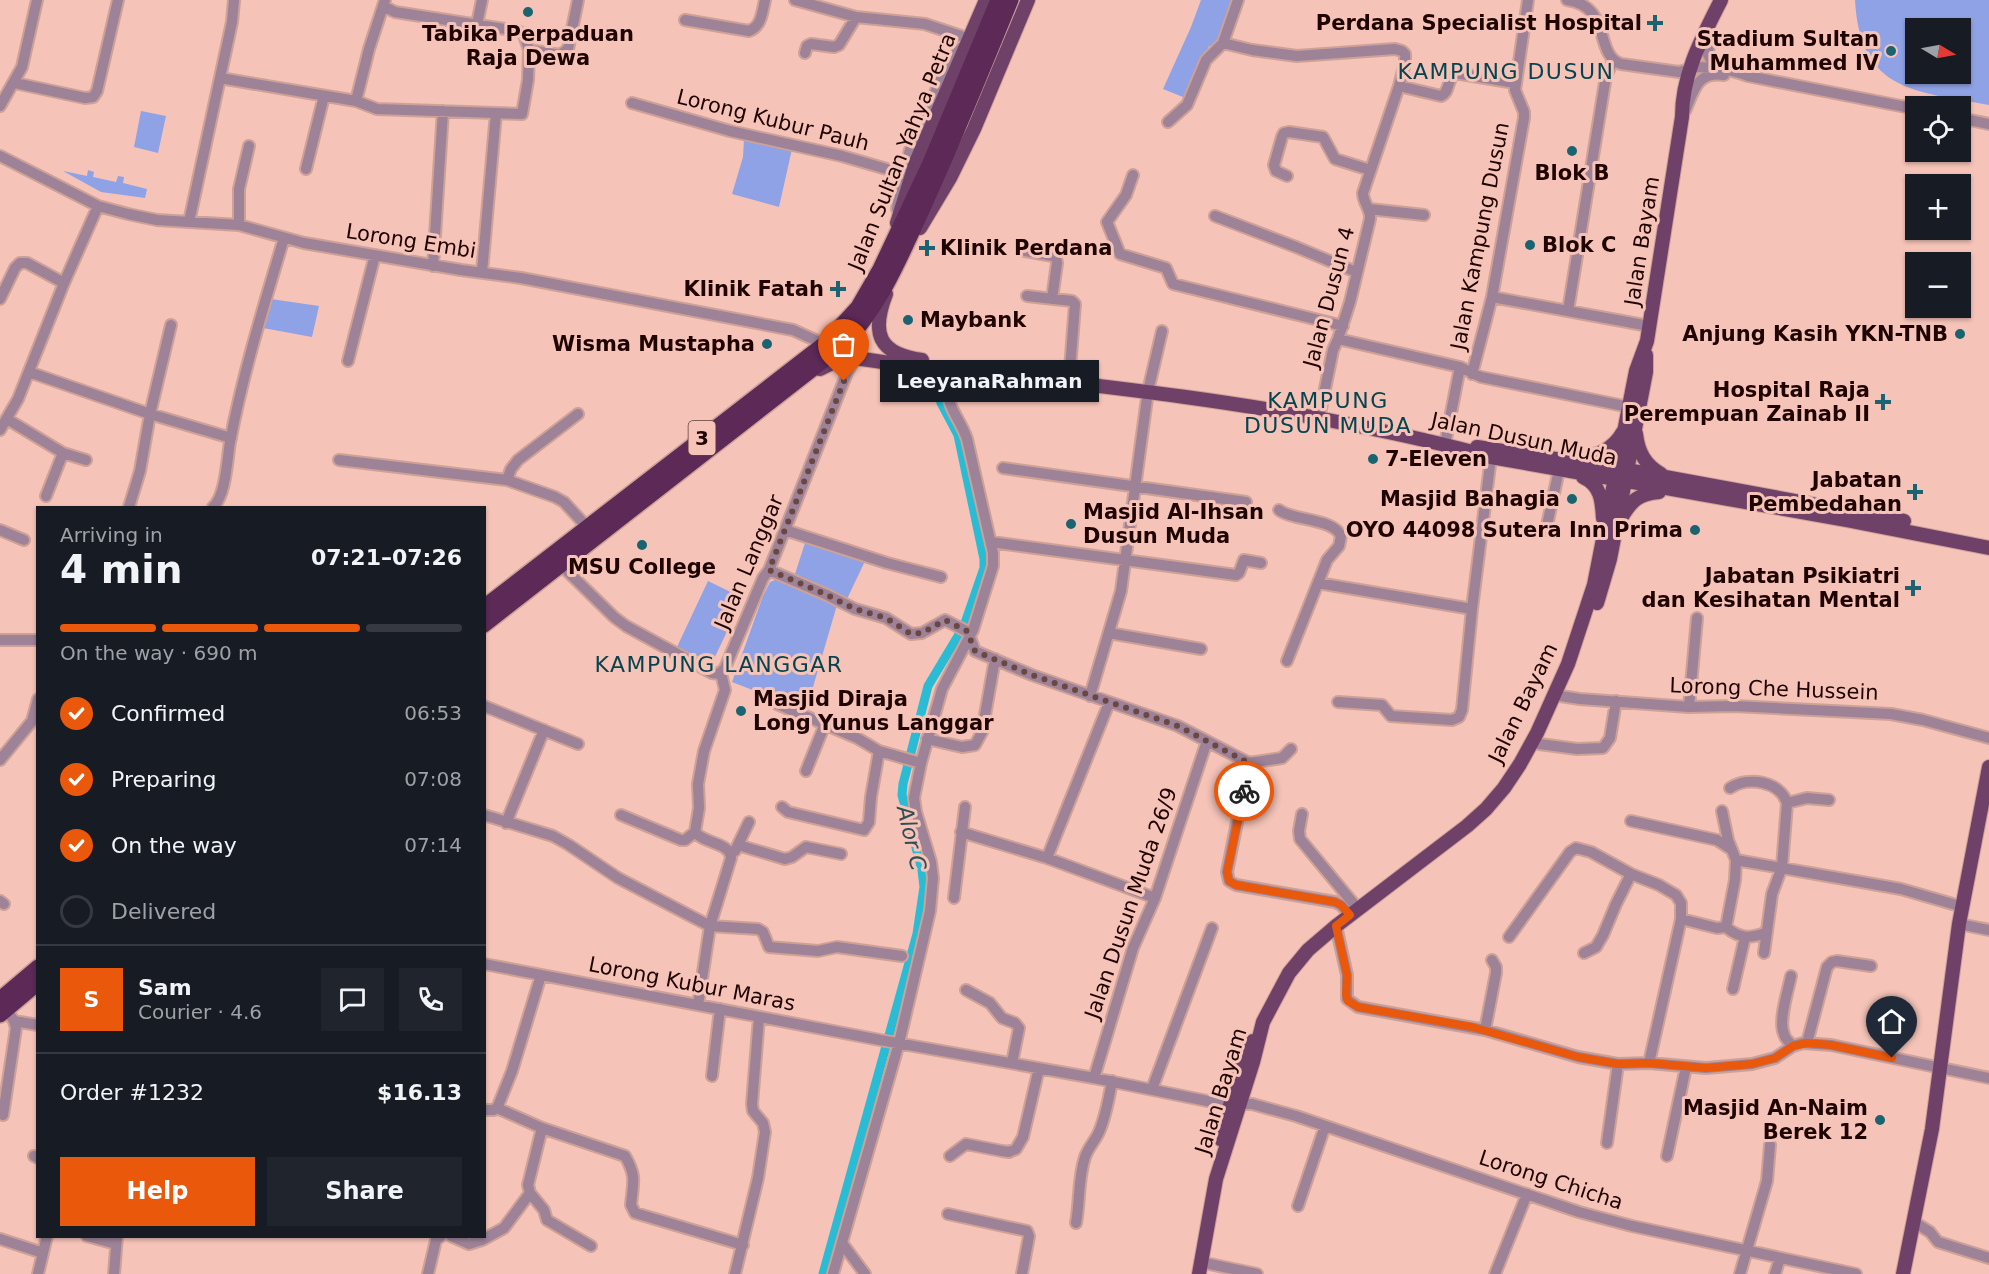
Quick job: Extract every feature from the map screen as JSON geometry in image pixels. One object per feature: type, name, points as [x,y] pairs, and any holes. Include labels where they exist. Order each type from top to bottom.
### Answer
[{"type":"highway","points":[[893,275],[998,0]]},
{"type":"highway","points":[[891,246],[935,166],[1011,0]]},
{"type":"highway","name":"Jalan Sultan Yahya Petra","points":[[486,605],[824,344],[858,307],[891,246]]},
{"type":"highway","name":"Jalan Sultan Yahya Petra","points":[[486,623],[850,338],[867,318],[893,275]]},
{"type":"highway","points":[[5,1011],[36,970]]},
{"type":"highway","points":[[5,1011],[36,985]]},
{"type":"main road","name":"Jalan Sultan Yahya Petra","points":[[891,246],[916,162],[986,0]]},
{"type":"main road","name":"Jalan Sultan Yahya Petra","points":[[893,275],[953,173],[1028,0]]},
{"type":"main road","name":"Jalan Bayam","points":[[1200,1268],[1216,1179],[1219,1146],[1263,1022],[1289,973],[1308,950],[1336,926],[1486,809],[1504,788],[1532,743],[1568,663],[1594,585],[1621,475],[1625,429],[1646,372],[1647,340],[1682,117],[1683,95],[1700,41],[1721,0]]},
{"type":"main road","name":"Jalan Dusun Muda","points":[[893,275],[878,316],[878,327],[880,337],[894,352],[918,360],[982,368],[1014,376]]},
{"type":"main road","name":"Jalan Dusun Muda","points":[[801,378],[840,359],[855,358],[948,373],[1014,376],[1148,391],[1319,418],[1445,444],[1491,457],[1565,468]]},
{"type":"main road","points":[[1568,663],[1604,585],[1617,523],[1621,475],[1633,412]]},
{"type":"main road","points":[[1633,412],[1637,444],[1643,458],[1656,471],[1680,486]]},
{"type":"main road","points":[[1565,468],[1607,450],[1625,429]]},
{"type":"main road","points":[[1445,444],[1497,448],[1565,468],[1586,478],[1594,483],[1599,491],[1604,538]]},
{"type":"main road","points":[[1565,468],[1680,486],[1989,548]]},
{"type":"main road","points":[[1617,523],[1628,506],[1640,495],[1680,486],[1865,513],[1989,539]]},
{"type":"main road","points":[[1903,1274],[1932,1129],[1937,1067],[1959,924],[1986,796],[1989,768]]},
{"type":"street","points":[[0,106],[15,82],[24,61],[37,0]]},
{"type":"street","points":[[15,82],[85,98],[93,97],[97,91],[118,0]]},
{"type":"street","points":[[189,222],[234,0]]},
{"type":"street","points":[[231,22],[239,0]]},
{"type":"street","points":[[477,24],[482,0]]},
{"type":"street","points":[[529,50],[555,55],[565,53],[578,0]]},
{"type":"street","points":[[685,20],[749,31],[757,27],[765,0]]},
{"type":"street","points":[[795,0],[856,17],[925,24],[970,39],[952,57],[910,150],[899,194],[895,229]]},
{"type":"street","points":[[1019,22],[1035,0]]},
{"type":"street","points":[[1168,122],[1186,105],[1206,60],[1223,43],[1238,0]]},
{"type":"street","name":"Jalan Kampung Dusun","points":[[1472,374],[1492,297],[1524,118],[1515,83],[1528,0]]},
{"type":"street","points":[[1567,0],[1581,4],[1596,18],[1608,54],[1614,62],[1679,72],[1697,67],[1723,69],[1905,107]]},
{"type":"street","points":[[220,78],[356,101],[376,109],[522,114],[528,80],[529,50],[522,32],[395,12],[384,3],[356,101]]},
{"type":"street","points":[[805,53],[807,46],[811,44],[834,47],[838,45],[856,17]]},
{"type":"street","name":"Jalan Bayam","points":[[1713,17],[1707,43],[1707,55],[1714,64],[1723,69]]},
{"type":"street","name":"Jalan Dusun 4","points":[[1223,43],[1252,50],[1297,56],[1399,49],[1405,54],[1399,86],[1363,193],[1370,219],[1342,326],[1333,350],[1319,418]]},
{"type":"street","points":[[1568,311],[1606,75],[1614,62]]},
{"type":"street","points":[[1399,86],[1441,96],[1447,92],[1451,76],[1455,73],[1515,83]]},
{"type":"street","name":"Jalan Bayam","points":[[1682,117],[1694,90],[1703,77],[1715,74],[1748,76]]},
{"type":"street","points":[[306,169],[324,96]]},
{"type":"street","name":"Lorong Kubur Pauh","points":[[632,103],[730,131],[842,156],[904,174]]},
{"type":"street","points":[[433,266],[443,111]]},
{"type":"street","points":[[482,273],[496,113]]},
{"type":"street","points":[[1971,120],[1989,124]]},
{"type":"street","points":[[1287,176],[1276,171],[1274,167],[1282,135],[1288,132],[1323,137],[1335,159],[1370,170]]},
{"type":"street","points":[[239,225],[239,189],[249,146]]},
{"type":"street","name":"Lorong Embi","points":[[0,156],[98,206],[157,220],[239,225],[304,243],[433,266],[521,278],[793,330],[824,344]]},
{"type":"street","points":[[1133,175],[1126,195],[1107,222],[1120,254],[1166,268],[1173,284],[1342,326]]},
{"type":"street","points":[[0,430],[18,399],[64,283],[98,206]]},
{"type":"street","points":[[1369,209],[1425,215]]},
{"type":"street","points":[[1215,216],[1296,246],[1356,272]]},
{"type":"street","points":[[214,506],[221,497],[231,438],[256,333],[284,238]]},
{"type":"street","points":[[1020,250],[1056,258],[1052,299]]},
{"type":"street","points":[[348,361],[375,255]]},
{"type":"street","points":[[0,299],[15,268],[20,263],[27,263],[64,283]]},
{"type":"street","points":[[1028,296],[1072,301],[1075,304],[1069,382]]},
{"type":"street","points":[[1492,297],[1649,326]]},
{"type":"street","points":[[129,506],[140,471],[150,414],[171,325]]},
{"type":"street","points":[[1090,696],[1120,596],[1148,391],[1162,331]]},
{"type":"street","points":[[1338,339],[1460,367],[1480,377],[1633,412]]},
{"type":"street","name":"Jalan Langgar","points":[[721,673],[763,578],[769,570],[855,358]]},
{"type":"street","points":[[823,367],[838,372],[844,381]]},
{"type":"street","points":[[1445,444],[1460,367]]},
{"type":"street","points":[[29,372],[150,414],[231,438]]},
{"type":"street","points":[[833,1274],[930,911],[933,878],[931,862],[914,798],[918,762],[942,689],[968,634],[975,627],[993,566],[991,542],[967,439],[947,391],[948,373]]},
{"type":"street","points":[[507,480],[518,460],[578,414]]},
{"type":"street","points":[[7,419],[63,453],[86,460]]},
{"type":"street","points":[[46,496],[63,453]]},
{"type":"street","points":[[1338,702],[1382,705],[1392,716],[1456,720],[1459,717],[1462,710],[1491,457]]},
{"type":"street","points":[[339,460],[507,480],[564,502],[587,527]]},
{"type":"street","points":[[1003,468],[1246,502]]},
{"type":"street","points":[[1546,530],[1565,468]]},
{"type":"street","points":[[1279,510],[1339,531],[1341,536],[1339,546],[1327,561],[1287,661]]},
{"type":"street","points":[[0,530],[24,540]]},
{"type":"street","points":[[785,530],[887,563],[941,577]]},
{"type":"street","points":[[991,542],[1236,574],[1239,573],[1244,560],[1261,563]]},
{"type":"street","points":[[560,564],[626,626],[712,673],[721,673],[725,690],[704,751],[698,784],[699,808],[695,832],[685,840],[681,840],[621,815]]},
{"type":"street","points":[[769,570],[855,609],[886,618],[911,634],[922,633],[944,620],[954,624],[968,634],[973,650],[1032,675],[1178,726],[1249,763],[1282,758],[1291,749]]},
{"type":"street","points":[[1318,583],[1472,609]]},
{"type":"street","points":[[1689,707],[1697,618]]},
{"type":"street","points":[[1109,633],[1202,649]]},
{"type":"street","points":[[0,640],[36,640]]},
{"type":"street","points":[[927,739],[969,748],[975,745],[982,732],[995,659]]},
{"type":"street","name":"Lorong Che Hussein","points":[[1554,695],[1689,707],[1734,706],[1892,714],[1989,738]]},
{"type":"street","points":[[1532,743],[1577,750],[1603,748],[1610,738],[1616,701]]},
{"type":"street","points":[[1047,858],[1109,703]]},
{"type":"street","points":[[777,704],[857,738],[879,751],[918,762]]},
{"type":"street","points":[[486,707],[578,744]]},
{"type":"street","points":[[0,760],[35,722]]},
{"type":"street","points":[[806,771],[825,724]]},
{"type":"street","points":[[506,823],[544,730]]},
{"type":"street","name":"Jalan Dusun Muda 26/9","points":[[1094,1078],[1133,948],[1155,898],[1207,741]]},
{"type":"street","points":[[782,807],[788,812],[864,830],[869,822],[879,751]]},
{"type":"street","points":[[1249,763],[1227,872],[1229,881],[1236,885],[1335,902],[1354,912]]},
{"type":"street","points":[[1730,788],[1739,782],[1748,780],[1758,782],[1777,788],[1784,795],[1786,803],[1782,867],[1772,894],[1764,953]]},
{"type":"street","points":[[1786,803],[1807,798],[1829,800]]},
{"type":"street","points":[[954,898],[965,807]]},
{"type":"street","points":[[1722,811],[1728,840],[1734,854],[1735,880],[1726,927]]},
{"type":"street","points":[[1302,814],[1300,839],[1354,912]]},
{"type":"street","points":[[486,816],[561,840],[618,878],[710,926],[758,929],[763,932],[768,947],[818,951],[837,947],[902,956]]},
{"type":"street","points":[[1631,821],[1716,840],[1734,854],[1782,867],[1901,889],[1963,907]]},
{"type":"street","points":[[698,1005],[710,926],[735,850],[749,822]]},
{"type":"street","points":[[695,832],[702,838],[728,849],[785,859],[806,847],[841,854]]},
{"type":"street","points":[[961,832],[1047,858],[1155,898]]},
{"type":"street","points":[[1509,937],[1570,852],[1576,848],[1591,852],[1676,895],[1681,903],[1681,919],[1649,1063]]},
{"type":"street","points":[[1584,954],[1596,947],[1631,874]]},
{"type":"street","points":[[1681,919],[1717,928],[1726,927],[1734,934],[1744,937],[1765,933]]},
{"type":"street","points":[[1959,924],[1989,930]]},
{"type":"street","points":[[1336,926],[1347,975],[1347,999],[1353,1005],[1485,1030],[1578,1057],[1618,1064],[1649,1063],[1706,1068],[1752,1064],[1775,1058],[1793,1046],[1807,1043],[1831,1045],[1989,1078]]},
{"type":"street","points":[[1152,1089],[1212,928]]},
{"type":"street","points":[[1733,989],[1744,937]]},
{"type":"street","points":[[1485,1030],[1496,973],[1492,960]]},
{"type":"street","points":[[1807,1043],[1827,967],[1837,961],[1871,966]]},
{"type":"street","name":"Lorong Kubur Maras","points":[[486,964],[1039,1068]]},
{"type":"street","points":[[486,1110],[497,1108],[512,1071],[541,975]]},
{"type":"street","points":[[1791,976],[1784,1011],[1783,1031],[1784,1037],[1793,1046]]},
{"type":"street","points":[[966,990],[990,1003],[1002,1018],[1015,1023],[1019,1028],[1012,1063]]},
{"type":"street","points":[[712,1076],[720,1009]]},
{"type":"street","points":[[5,1011],[36,1024]]},
{"type":"street","points":[[3,1115],[16,1028],[5,1011]]},
{"type":"street","points":[[735,1274],[758,1178],[765,1132],[752,1104],[759,1017]]},
{"type":"street","points":[[1607,1143],[1618,1064]]},
{"type":"street","points":[[1667,1156],[1686,1067]]},
{"type":"street","points":[[950,1156],[966,1144],[1010,1152],[1016,1149],[1023,1137],[1039,1068]]},
{"type":"street","name":"Lorong Chicha","points":[[1039,1068],[1222,1104],[1252,1104],[1325,1126],[1579,1212],[1632,1226],[1856,1274]]},
{"type":"street","points":[[1076,1223],[1084,1158],[1104,1119],[1112,1081]]},
{"type":"street","points":[[497,1108],[542,1128],[625,1156],[634,1171],[635,1185],[631,1206],[635,1213],[743,1245]]},
{"type":"street","points":[[1298,1206],[1325,1126]]},
{"type":"street","points":[[542,1128],[529,1177],[530,1193],[540,1204],[547,1220],[591,1246]]},
{"type":"street","points":[[1740,1274],[1767,1181],[1770,1145]]},
{"type":"street","points":[[486,1238],[504,1228],[530,1193]]},
{"type":"street","points":[[1496,1274],[1527,1194]]},
{"type":"street","points":[[948,1214],[1027,1231],[1029,1236],[1022,1274]]},
{"type":"street","points":[[1914,1222],[1930,1232],[1938,1242],[1989,1258]]},
{"type":"street","points":[[38,1274],[47,1238]]},
{"type":"street","points":[[102,1238],[117,1240],[114,1274]]},
{"type":"street","points":[[428,1274],[436,1240],[438,1238]]},
{"type":"street","points":[[456,1238],[469,1244],[486,1238]]},
{"type":"street","points":[[0,1239],[43,1253]]},
{"type":"street","points":[[842,1243],[866,1274]]},
{"type":"street","points":[[1775,1274],[1780,1258]]},
{"type":"street","points":[[1200,1268],[1257,1274]]},
{"type":"shaded area","points":[[1201,0],[1235,0],[1218,48],[1209,46],[1188,99],[1163,89]]},
{"type":"shaded area","name":"Stadium Sultan Muhammed IV","points":[[1855,0],[1989,0],[1989,105],[1971,102],[1971,96],[1938,96],[1896,82],[1880,70],[1868,53],[1859,30]]},
{"type":"shaded area","points":[[141,111],[166,116],[158,153],[134,147]]},
{"type":"shaded area","points":[[744,139],[792,149],[779,207],[732,194],[743,157]]},
{"type":"shaded area","points":[[88,170],[94,172],[93,177],[116,182],[118,176],[124,177],[123,183],[147,189],[145,198],[101,192],[63,171],[87,176]]},
{"type":"shaded area","points":[[271,299],[319,306],[312,337],[263,328]]},
{"type":"shaded area","points":[[806,540],[866,559],[847,599],[794,577]]},
{"type":"shaded area","points":[[780,578],[837,605],[806,711],[732,682],[763,596],[770,582]]},
{"type":"shaded area","points":[[708,581],[743,598],[712,663],[677,647]]},
{"type":"waterway","name":"Alor C","points":[[823,1274],[917,934],[924,887],[922,870],[902,795],[903,784],[928,686],[964,626],[984,568],[958,435],[941,403],[933,377]]},
{"type":"way so far","points":[[844,381],[769,570],[855,609],[886,618],[911,634],[918,635],[942,621],[949,621],[969,633],[975,651],[1032,675],[1178,726],[1249,763],[1244,791]]},
{"type":"place","name":"Tabika Perpaduan Raja Dewa","points":[[528,12]]},
{"type":"place","name":"Perdana Specialist Hospital","points":[[1655,23]]},
{"type":"place","name":"Stadium Sultan Muhammed IV","points":[[1891,51]]},
{"type":"place","name":"Blok B","points":[[1572,151]]},
{"type":"place","name":"Blok C","points":[[1530,245]]},
{"type":"place","name":"Klinik Perdana","points":[[927,248]]},
{"type":"place","name":"Klinik Fatah","points":[[838,289]]},
{"type":"place","name":"Maybank","points":[[908,320]]},
{"type":"place","name":"Anjung Kasih YKN-TNB","points":[[1960,334]]},
{"type":"place","name":"Wisma Mustapha","points":[[767,344]]},
{"type":"place","name":"LeeyanaRahman","points":[[844,381]]},
{"type":"place","name":"Hospital Raja Perempuan Zainab II","points":[[1883,402]]},
{"type":"place","name":"7-Eleven","points":[[1373,459]]},
{"type":"place","name":"Jabatan Pembedahan","points":[[1915,492]]},
{"type":"place","name":"Masjid Bahagia","points":[[1572,499]]},
{"type":"place","name":"Masjid Al-Ihsan Dusun Muda","points":[[1071,524]]},
{"type":"place","name":"OYO 44098 Sutera Inn Prima","points":[[1695,530]]},
{"type":"place","name":"MSU College","points":[[642,545]]},
{"type":"place","name":"Jabatan Psikiatri dan Kesihatan Mental","points":[[1913,588]]},
{"type":"place","name":"Masjid Diraja Long Yunus Langgar","points":[[741,711]]},
{"type":"place","name":"Masjid An-Naim Berek 12","points":[[1880,1120]]},
{"type":"district","name":"KAMPUNG DUSUN","points":[[1506,71]]},
{"type":"district","name":"KAMPUNG DUSUN MUDA","points":[[1328,413]]},
{"type":"district","name":"KAMPUNG LANGGAR","points":[[719,664]]},
{"type":"route","points":[[1244,791],[1227,872],[1229,881],[1236,885],[1335,902],[1341,905],[1350,915],[1336,926],[1341,939],[1347,975],[1346,995],[1348,1001],[1353,1005],[1472,1027],[1578,1057],[1618,1064],[1649,1063],[1706,1068],[1752,1064],[1775,1058],[1793,1046],[1807,1043],[1831,1045],[1892,1058]]}]
